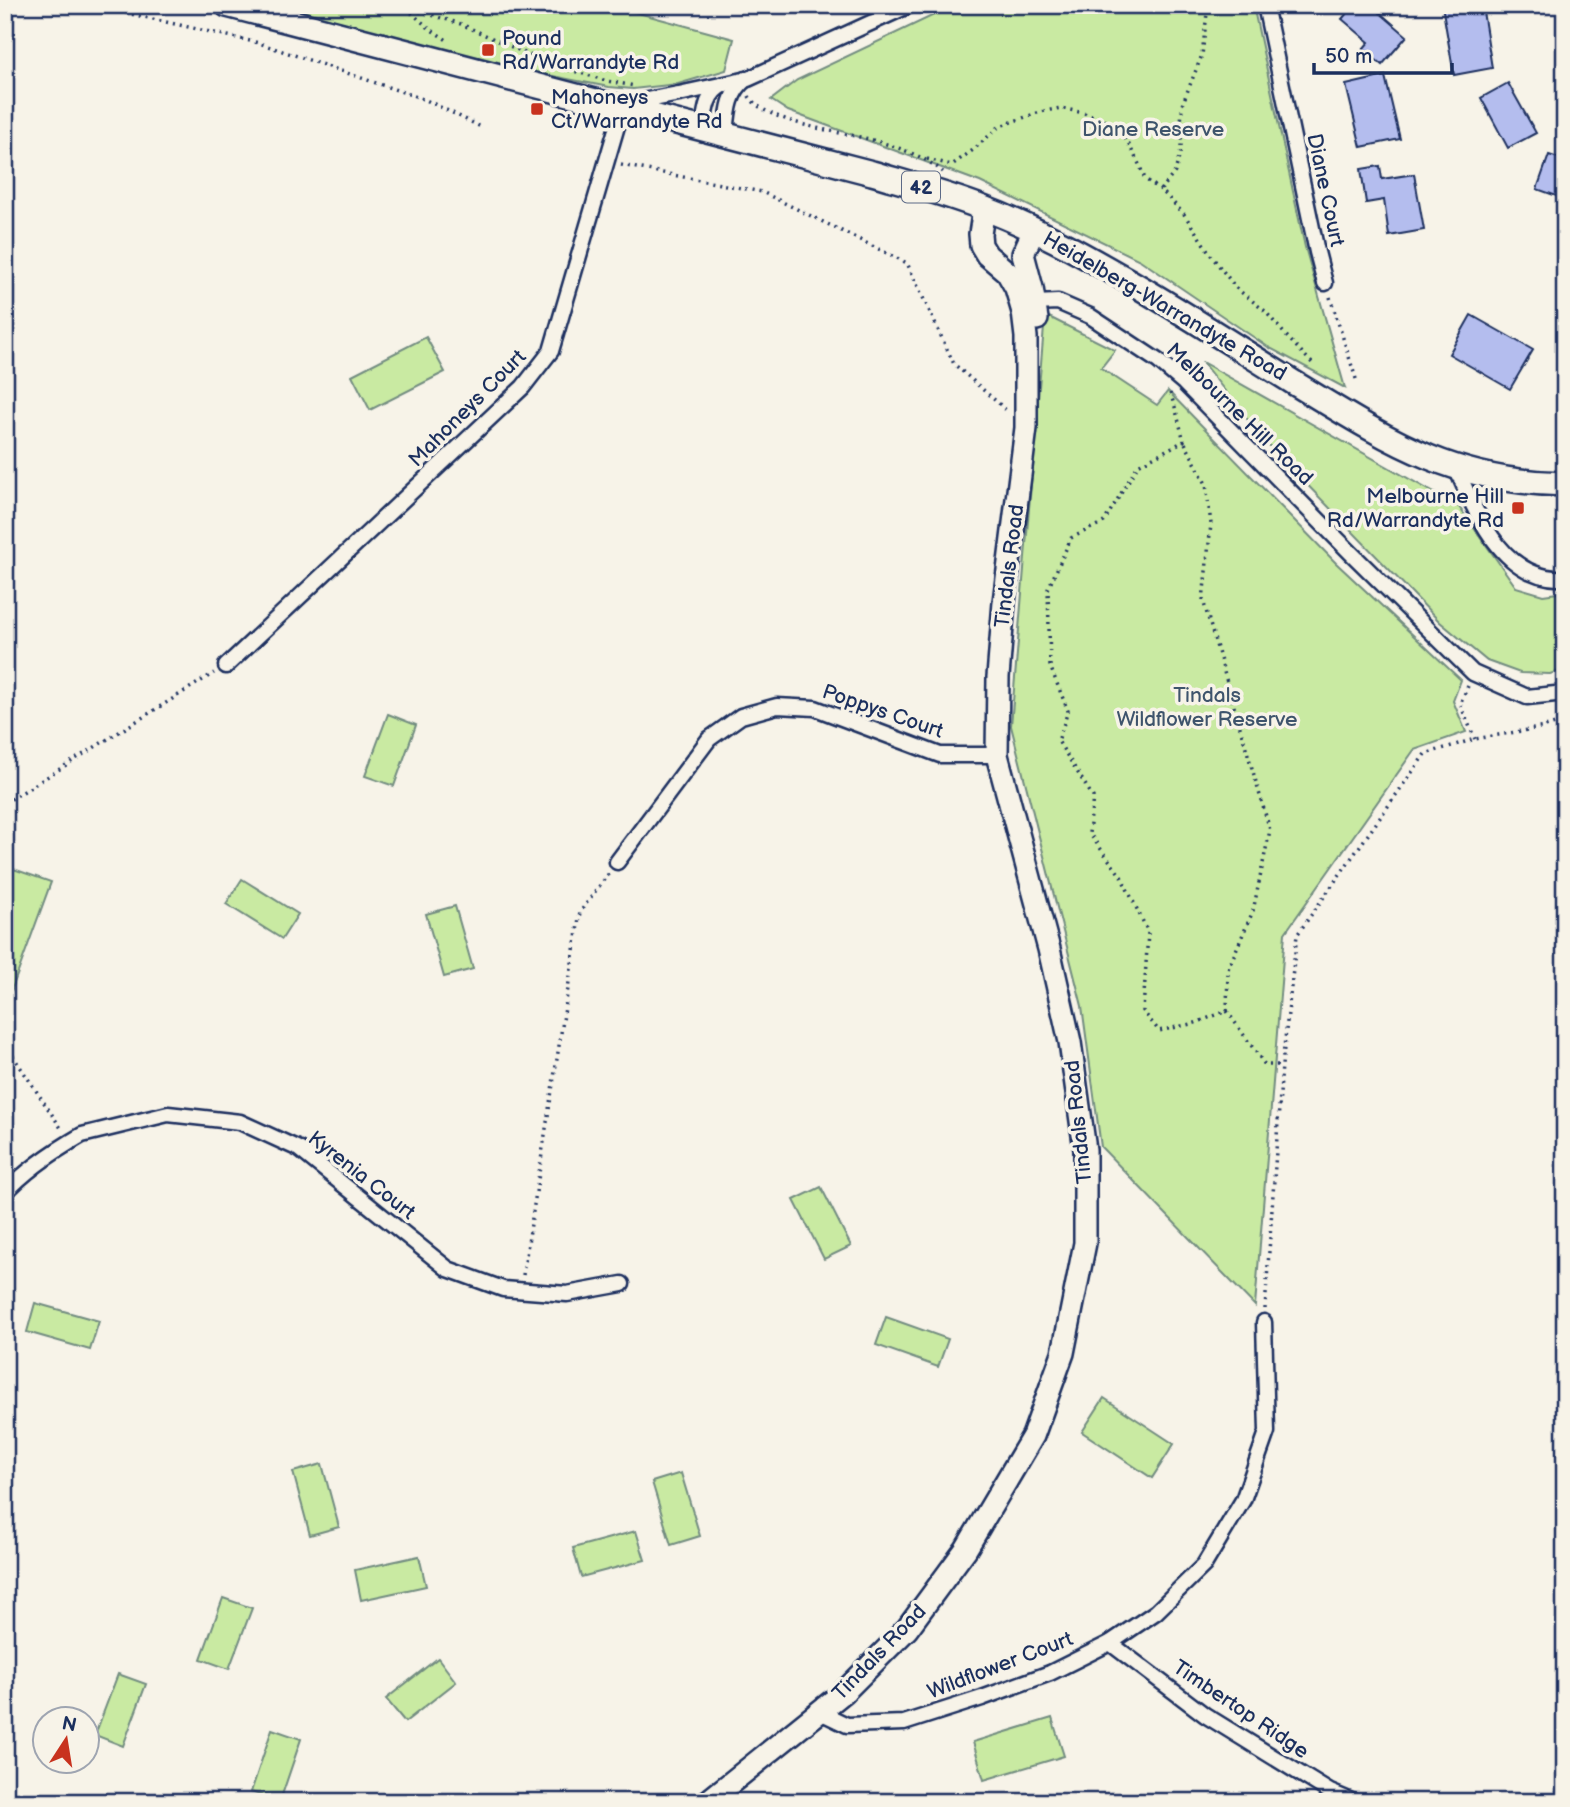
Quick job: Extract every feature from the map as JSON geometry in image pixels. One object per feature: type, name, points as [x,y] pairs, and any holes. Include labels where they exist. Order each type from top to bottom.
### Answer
[{"type":"main road","name":"Heidelberg-Warrandyte Road","points":[[227,5],[910,184],[984,208],[1034,230],[1129,281],[1374,432],[1419,454],[1456,468],[1509,480],[1565,484]]},
{"type":"main road","name":"Tindals Road","points":[[984,208],[981,245],[1010,277],[1029,304]]},
{"type":"main road","name":"Tindals Road","points":[[706,1802],[844,1692],[907,1629],[967,1549],[1033,1436],[1063,1353],[1085,1243],[1085,1150],[1070,1042],[1049,949],[997,755],[998,677],[1004,602],[1026,428],[1026,337],[1029,304],[1023,254],[1034,230]]},
{"type":"street","points":[[622,108],[642,101],[748,79],[910,5]]},
{"type":"street","name":"Diane Court","points":[[1265,5],[1325,283]]},
{"type":"street","points":[[726,135],[731,99],[740,85],[748,79]]},
{"type":"street","points":[[703,129],[709,99],[715,89],[725,84]]},
{"type":"street","name":"Mahoneys Court","points":[[226,666],[523,387],[551,351],[622,108]]},
{"type":"street","name":"Melbourne Hill Road","points":[[1029,304],[1058,302],[1090,316],[1174,374],[1351,554],[1473,673],[1527,697],[1565,693]]},
{"type":"street","points":[[1456,468],[1477,514],[1514,561],[1538,575],[1565,578]]},
{"type":"street","name":"Poppys Court","points":[[617,862],[709,739],[741,716],[765,709],[777,706],[815,708],[940,755],[997,755]]},
{"type":"street","name":"Kyrenia Court","points":[[5,1194],[16,1181],[82,1135],[168,1114],[240,1122],[299,1149],[448,1269],[503,1289],[520,1291],[568,1294],[622,1284]]},
{"type":"street","name":"Wildflower Court","points":[[820,1712],[847,1725],[904,1723],[1050,1674],[1110,1643],[1156,1612],[1204,1565],[1242,1500],[1267,1432],[1264,1322]]},
{"type":"street","name":"Timbertop Ridge","points":[[1110,1643],[1205,1715],[1330,1792],[1354,1802]]},
{"type":"path","points":[[91,5],[259,43],[426,100],[481,127]]},
{"type":"path","points":[[1161,190],[1175,172],[1181,150],[1182,105],[1202,55],[1208,5]]},
{"type":"path","points":[[402,6],[450,42]]},
{"type":"path","points":[[402,6],[461,24],[547,63],[607,81],[644,86]]},
{"type":"path","points":[[748,79],[749,97],[773,115],[872,140],[953,165],[1000,126],[1040,112],[1061,108],[1111,123],[1127,141],[1145,179],[1161,190],[1184,214],[1237,288],[1265,311],[1313,365]]},
{"type":"path","points":[[922,157],[950,178]]},
{"type":"path","points":[[608,163],[762,192],[907,263],[954,365],[1026,428]]},
{"type":"path","points":[[1325,283],[1357,382]]},
{"type":"path","points":[[1174,374],[1170,393],[1184,441],[1206,484],[1211,524],[1203,600],[1270,830],[1253,911],[1228,969],[1227,1011],[1265,1065],[1282,1065]]},
{"type":"path","points":[[1184,441],[1138,465],[1104,522],[1071,538],[1048,589],[1050,666],[1068,711],[1059,741],[1093,797],[1089,834],[1121,876],[1148,932],[1143,1011],[1159,1031],[1195,1023],[1227,1011]]},
{"type":"path","points":[[5,803],[226,666]]},
{"type":"path","points":[[1473,673],[1460,704],[1475,739]]},
{"type":"path","points":[[1264,1322],[1282,1065],[1297,934],[1425,754],[1475,739],[1565,721]]},
{"type":"path","points":[[520,1291],[580,912],[617,862]]},
{"type":"path","points":[[5,1044],[70,1142]]},
{"type":"green space","points":[[279,5],[609,5],[734,39],[726,70],[678,84],[633,89],[609,87],[511,68]]},
{"type":"green space","name":"Diane Reserve","points":[[955,5],[1253,5],[1305,247],[1345,388],[1268,347],[1140,260],[980,182],[788,111],[771,100],[797,80]]},
{"type":"green space","name":"Tindals Wildflower Reserve","points":[[1045,315],[1115,350],[1101,368],[1157,405],[1168,391],[1336,563],[1461,680],[1453,701],[1466,732],[1414,750],[1285,933],[1255,1306],[1101,1147],[1082,1006],[1011,726]]},
{"type":"green space","points":[[426,337],[445,372],[370,410],[352,375]]},
{"type":"green space","points":[[1202,362],[1459,507],[1516,587],[1543,595],[1565,592],[1565,669],[1550,674],[1520,673],[1487,661],[1440,622],[1264,440]]},
{"type":"green space","points":[[388,714],[416,725],[394,786],[365,776]]},
{"type":"green space","points":[[5,866],[51,882],[5,1008]]},
{"type":"green space","points":[[242,879],[298,914],[282,939],[226,904]]},
{"type":"green space","points":[[455,906],[473,969],[444,977],[426,914]]},
{"type":"green space","points":[[821,1187],[851,1246],[824,1259],[794,1200]]},
{"type":"green space","points":[[35,1303],[99,1321],[90,1350],[27,1332]]},
{"type":"green space","points":[[886,1317],[948,1339],[938,1367],[876,1345]]},
{"type":"green space","points":[[1104,1398],[1174,1444],[1152,1478],[1082,1432]]},
{"type":"green space","points":[[322,1464],[339,1527],[310,1535],[293,1472]]},
{"type":"green space","points":[[681,1473],[700,1536],[671,1545],[652,1482]]},
{"type":"green space","points":[[636,1531],[645,1560],[581,1577],[573,1548]]},
{"type":"green space","points":[[419,1556],[426,1586],[361,1600],[355,1570]]},
{"type":"green space","points":[[223,1598],[252,1608],[229,1669],[201,1659]]},
{"type":"green space","points":[[438,1658],[456,1682],[405,1722],[386,1699]]},
{"type":"green space","points":[[118,1674],[146,1684],[123,1746],[102,1738],[102,1716]]},
{"type":"green space","points":[[1052,1718],[1064,1756],[984,1780],[973,1742]]},
{"type":"green space","points":[[272,1729],[301,1739],[280,1801],[251,1792]]},
{"type":"building","points":[[1354,5],[1371,5],[1407,36],[1382,65],[1363,49],[1369,42],[1342,19]]},
{"type":"building","points":[[1442,5],[1482,5],[1492,68],[1454,75]]},
{"type":"building","points":[[1385,76],[1400,139],[1361,147],[1346,85]]},
{"type":"building","points":[[1508,83],[1536,133],[1508,148],[1481,98]]},
{"type":"building","points":[[1549,155],[1565,160],[1565,199],[1537,189]]},
{"type":"building","points":[[1380,166],[1382,179],[1414,174],[1424,230],[1389,236],[1384,200],[1366,203],[1361,169]]},
{"type":"building","points":[[1471,315],[1533,350],[1510,389],[1449,354]]},
{"type":"place","name":"Pound Rd/Warrandyte Rd","points":[[488,50]]},
{"type":"place","name":"Mahoneys Ct/Warrandyte Rd","points":[[537,109]]},
{"type":"place","name":"Melbourne Hill Rd/Warrandyte Rd","points":[[1518,508]]}]
